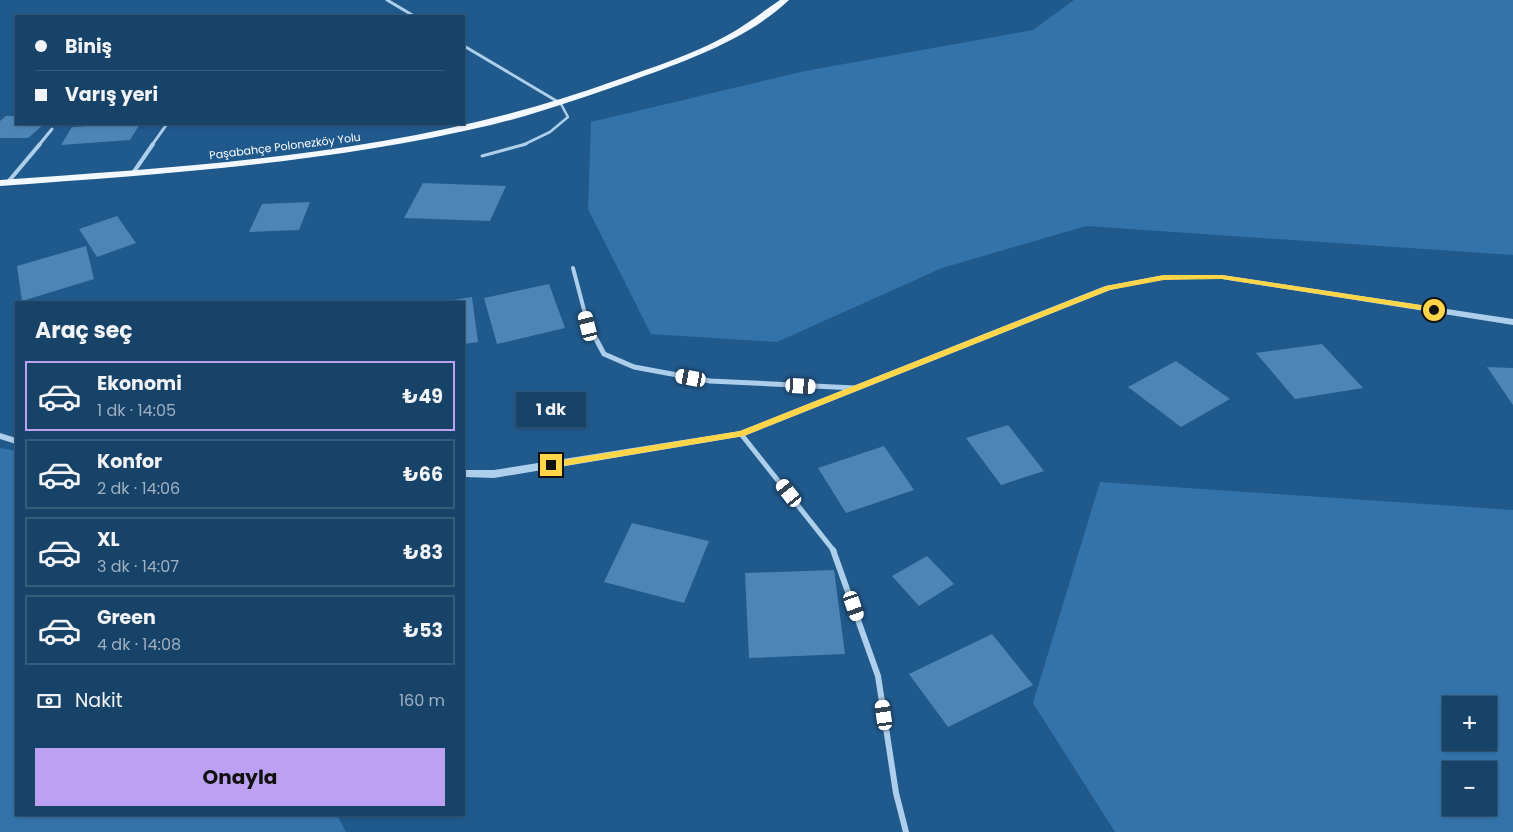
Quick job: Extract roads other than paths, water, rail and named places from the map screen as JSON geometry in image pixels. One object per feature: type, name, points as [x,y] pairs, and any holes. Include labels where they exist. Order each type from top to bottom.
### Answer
[{"type":"main road","name":"Paşabahçe Polonezköy Yolu","points":[[4,182],[267,162],[346,152],[428,137],[562,104],[634,77],[730,38],[785,0]]},
{"type":"street","points":[[387,0],[412,15]]},
{"type":"street","points":[[465,47],[562,104]]},
{"type":"street","points":[[133,173],[167,125]]},
{"type":"street","points":[[4,182],[52,129]]},
{"type":"street","points":[[573,268],[588,326],[604,354],[634,367],[710,381],[856,388]]},
{"type":"street","points":[[465,474],[494,474],[741,434],[1108,288],[1164,278],[1222,277],[1513,322]]},
{"type":"street","points":[[741,434],[836,553],[878,676],[896,792],[906,832]]},
{"type":"street","points":[[0,436],[15,441]]},
{"type":"lane","points":[[482,156],[516,149],[558,129],[568,117],[562,104]]}]
